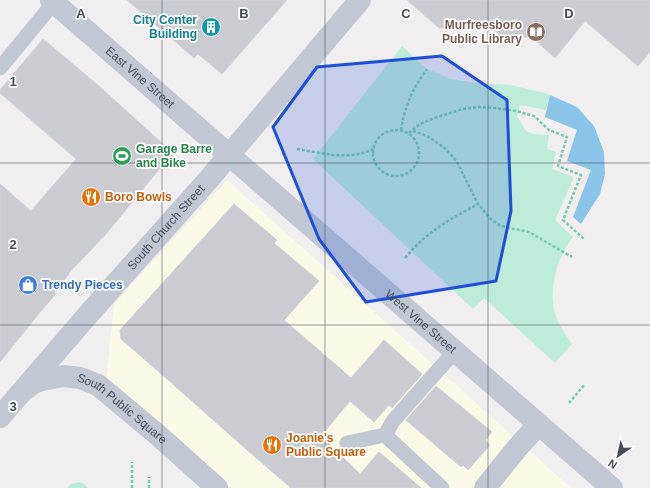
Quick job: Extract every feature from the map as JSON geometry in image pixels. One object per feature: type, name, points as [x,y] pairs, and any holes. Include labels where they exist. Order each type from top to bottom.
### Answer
[{"type":"street","name":"South Church Street","points":[[0,416],[209,179],[360,0]]},
{"type":"street","name":"East Vine Street","points":[[54,1],[229,155]]},
{"type":"street","name":"West Vine Street","points":[[229,155],[612,488]]},
{"type":"street","name":"South Public Square","points":[[14,399],[32,383],[64,376],[80,378],[98,385],[159,436],[217,488]]},
{"type":"street","points":[[485,488],[518,447],[539,424]]},
{"type":"lane","points":[[0,68],[54,1]]},
{"type":"lane","points":[[347,443],[385,435],[393,421],[456,351]]},
{"type":"lane","points":[[385,435],[442,488]]},
{"type":"path","points":[[401,130],[406,107],[414,88],[427,69]]},
{"type":"path","points":[[409,133],[420,124],[463,109],[479,107],[494,108],[516,111],[534,116],[549,130],[567,137],[558,166],[581,175],[563,220],[584,239]]},
{"type":"path","points":[[394,129],[401,130],[409,133],[415,139],[418,146],[418,160],[409,172],[401,176],[394,176],[386,174],[375,164],[373,149],[375,141],[387,131],[394,129]]},
{"type":"path","points":[[412,131],[427,136],[446,149],[457,162],[478,204],[490,218],[499,225],[529,232],[572,257]]},
{"type":"path","points":[[297,149],[337,155],[356,155],[373,149]]},
{"type":"path","points":[[405,258],[417,244],[431,232],[478,204]]},
{"type":"path","points":[[569,403],[586,384]]},
{"type":"path","points":[[132,462],[132,488]]},
{"type":"path","points":[[149,477],[149,488]]},
{"type":"highlighted area","points":[[442,56],[507,100],[511,211],[496,281],[366,302],[319,239],[273,127],[317,67]]},
{"type":"shaded area","points":[[227,180],[571,488],[224,488],[106,382],[114,304]]},
{"type":"green space","points":[[402,46],[427,69],[451,79],[477,83],[510,85],[550,95],[546,110],[520,105],[517,116],[526,131],[533,134],[549,135],[547,149],[556,152],[552,169],[574,177],[555,220],[573,237],[565,249],[557,268],[553,293],[556,317],[561,328],[572,344],[555,363],[484,298],[473,309],[313,159]]},
{"type":"green space","points":[[80,482],[88,488],[67,488],[71,484]]},
{"type":"water","points":[[550,95],[577,107],[594,126],[604,152],[605,174],[600,194],[581,224],[573,217],[591,170],[567,161],[577,130],[545,117]]},
{"type":"building","name":"City Center Building","points":[[127,0],[287,0],[222,74],[198,54],[194,58]]},
{"type":"building","name":"Murfreesboro Public Library","points":[[407,0],[650,0],[650,52],[638,66],[585,21],[555,58],[532,37],[501,37],[488,24],[439,28]]},
{"type":"building","points":[[43,39],[99,86],[174,154],[157,172],[106,234],[68,274],[54,292],[56,294],[0,362],[0,184],[31,211],[76,159],[0,93],[0,90]]},
{"type":"building","points":[[234,204],[277,240],[274,243],[319,281],[284,320],[351,378],[384,340],[422,374],[392,408],[389,405],[374,422],[350,401],[321,436],[360,474],[379,452],[421,488],[291,488],[121,339],[120,330]]},
{"type":"building","points":[[436,386],[492,432],[485,440],[490,445],[468,470],[463,465],[461,467],[406,420]]},
{"type":"place","name":"City Center Building","points":[[211,27]]},
{"type":"place","name":"Murfreesboro Public Library","points":[[536,32]]},
{"type":"place","name":"Garage Barre and Bike","points":[[122,156]]},
{"type":"place","name":"Boro Bowls","points":[[91,197]]},
{"type":"place","name":"Trendy Pieces","points":[[28,285]]},
{"type":"place","name":"Joanie's Public Square","points":[[272,445]]}]
